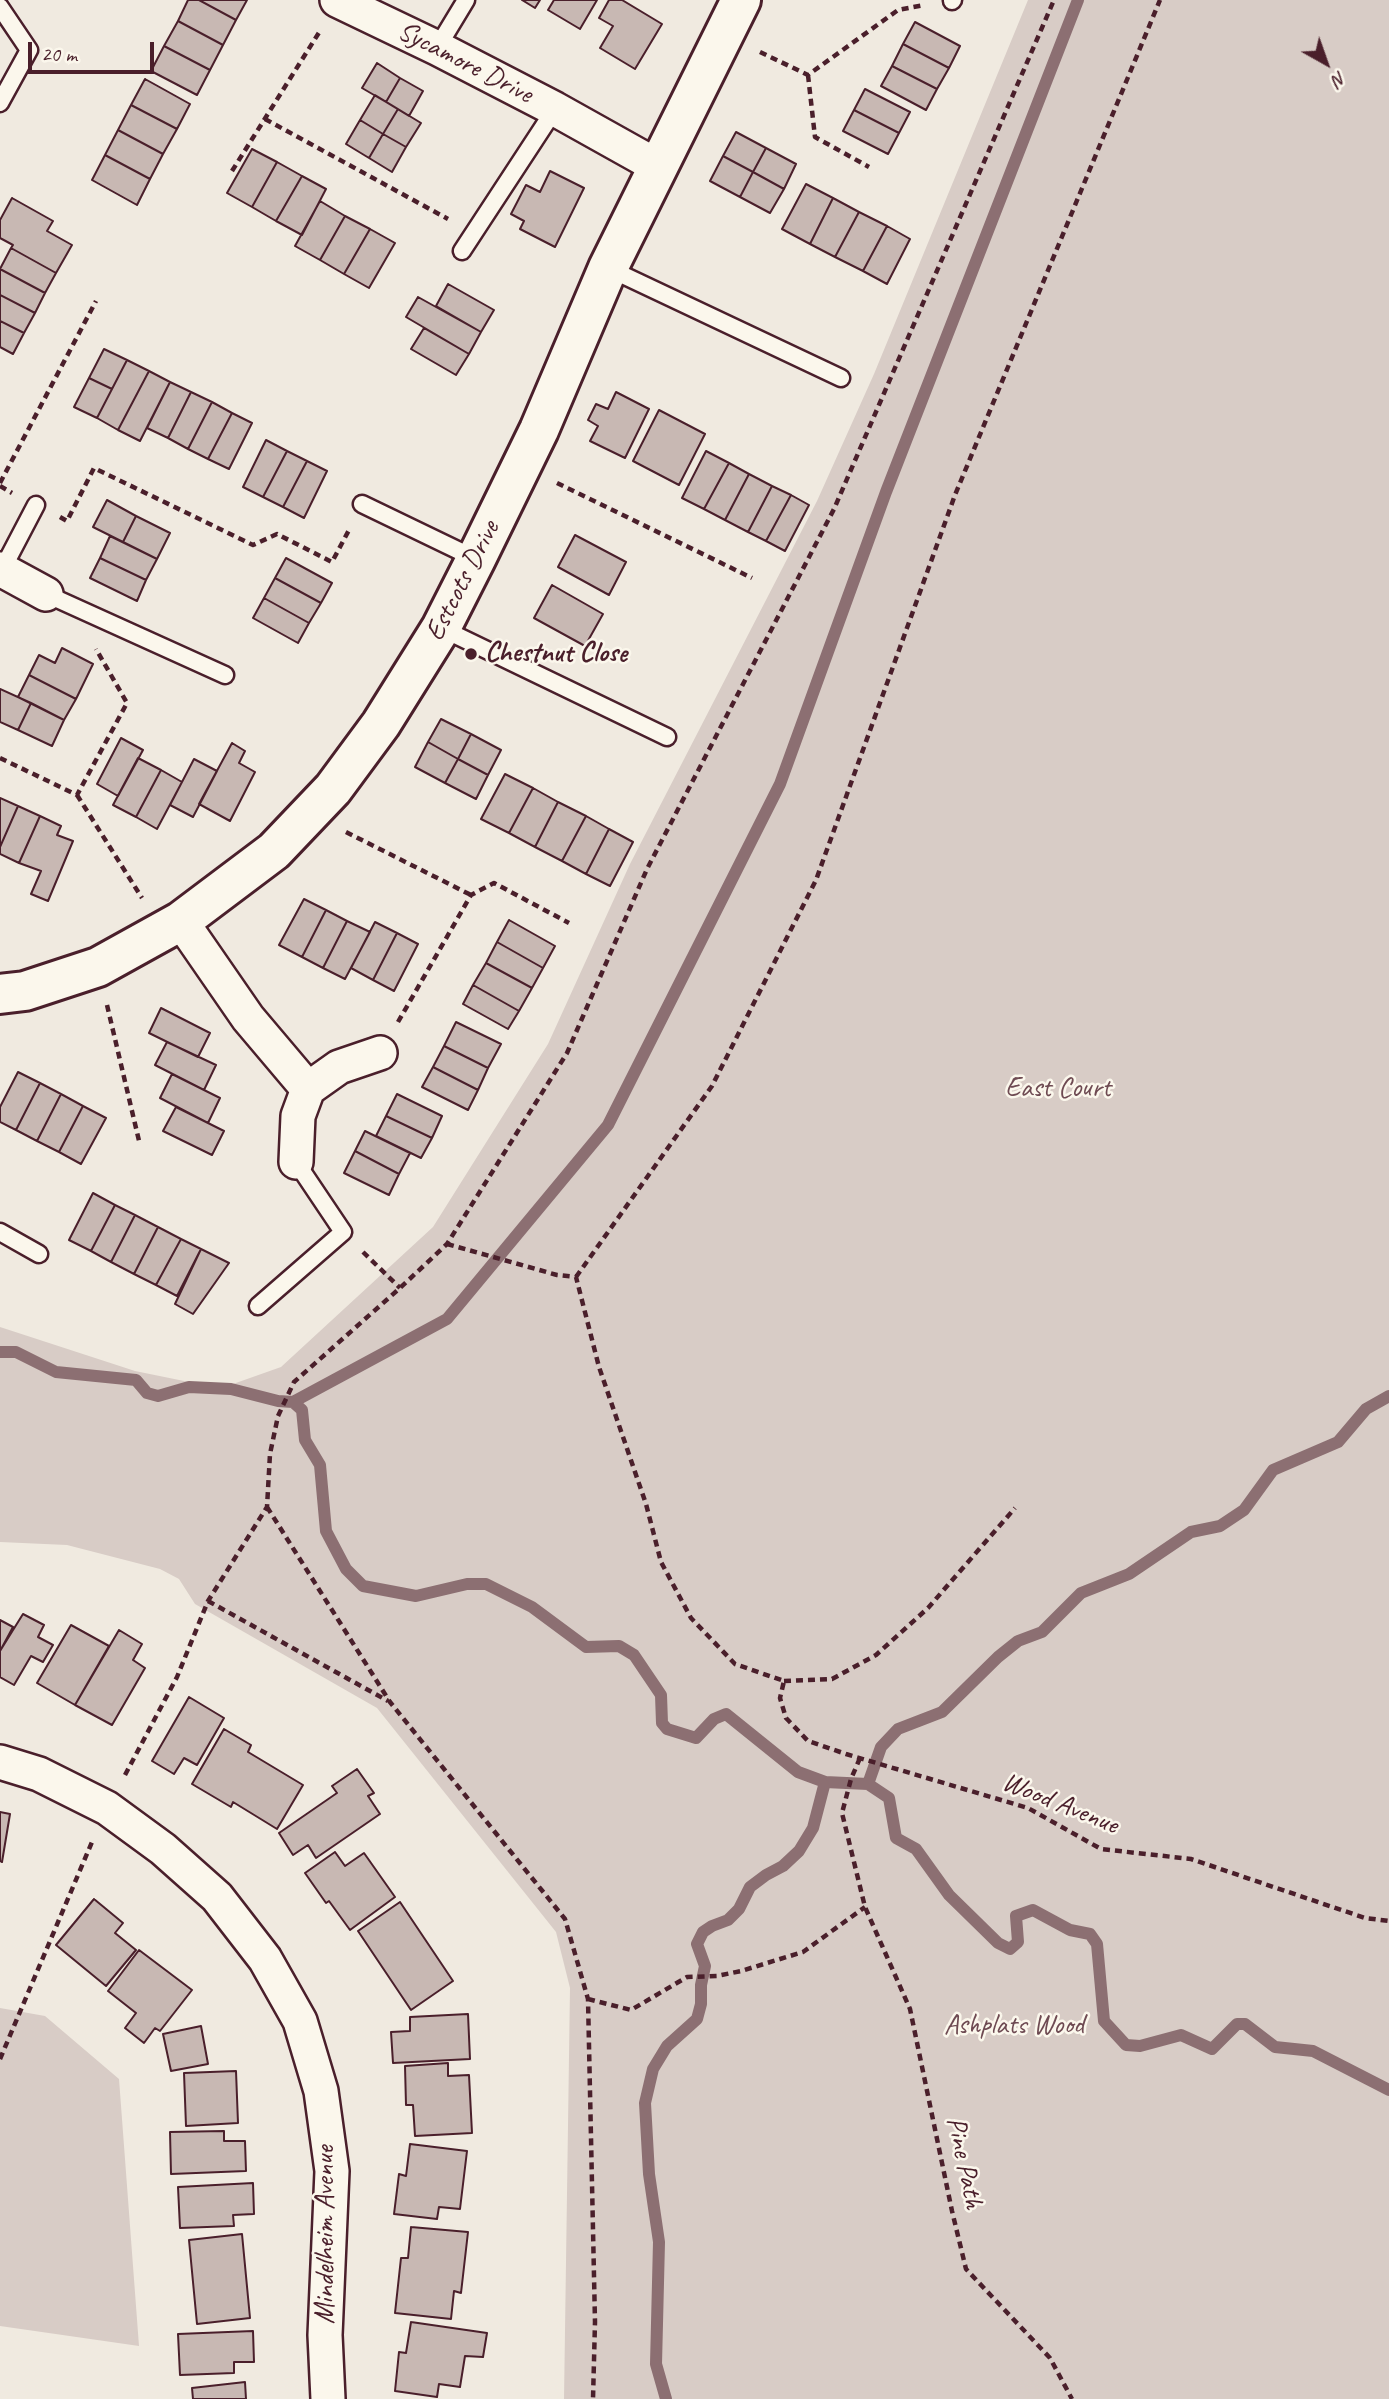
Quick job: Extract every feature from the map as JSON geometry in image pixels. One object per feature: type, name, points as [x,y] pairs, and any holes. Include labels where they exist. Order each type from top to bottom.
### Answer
[{"type":"street","name":"Estcots Drive","points":[[0,995],[25,991],[98,967],[172,926],[274,851],[332,789],[381,724],[442,628],[521,466],[608,268],[741,0]]},
{"type":"street","name":"Sycamore Drive","points":[[338,1],[555,109],[657,166]]},
{"type":"street","points":[[1,570],[46,594]]},
{"type":"street","points":[[172,926],[308,1089]]},
{"type":"street","points":[[296,1162],[298,1116],[308,1089],[339,1067],[380,1053]]},
{"type":"street","name":"Mindelheim Avenue","points":[[0,1762],[39,1773],[107,1808],[163,1849],[218,1897],[265,1959],[300,2021],[321,2091],[332,2171],[325,2335],[328,2399]]},
{"type":"lane","points":[[437,48],[466,0]]},
{"type":"lane","points":[[0,7],[30,50],[0,103]]},
{"type":"lane","name":"Sycamore Drive","points":[[462,251],[555,109]]},
{"type":"lane","points":[[608,268],[841,378]]},
{"type":"lane","points":[[362,504],[476,559]]},
{"type":"lane","points":[[1,570],[36,505]]},
{"type":"lane","points":[[46,594],[225,676]]},
{"type":"lane","points":[[442,628],[667,737]]},
{"type":"lane","points":[[258,1306],[343,1232],[296,1162]]},
{"type":"lane","points":[[0,1232],[39,1254]]},
{"type":"path","points":[[808,75],[898,10],[953,0]]},
{"type":"path","points":[[0,2059],[107,1808],[177,1677],[208,1601],[268,1507],[270,1454],[278,1416],[294,1382],[447,1244],[567,1053],[647,869],[834,509],[1054,0]]},
{"type":"path","points":[[1015,1508],[928,1608],[876,1655],[832,1679],[784,1681],[735,1664],[691,1618],[661,1562],[646,1504],[598,1367],[576,1277],[712,1086],[816,880],[955,495],[1160,0]]},
{"type":"path","points":[[232,171],[338,1]]},
{"type":"path","points":[[724,34],[808,75]]},
{"type":"path","points":[[808,75],[815,137],[869,167]]},
{"type":"path","points":[[265,119],[473,233]]},
{"type":"path","points":[[0,483],[96,302]]},
{"type":"path","points":[[521,466],[752,578]]},
{"type":"path","points":[[36,505],[67,521],[94,468],[253,545],[277,534],[332,562],[362,504]]},
{"type":"path","points":[[77,795],[127,703],[97,650],[88,641]]},
{"type":"path","points":[[0,758],[77,795],[172,926]]},
{"type":"path","points":[[309,814],[471,895]]},
{"type":"path","points":[[380,1053],[471,895],[495,883],[569,923]]},
{"type":"path","points":[[98,967],[140,1145]]},
{"type":"path","points":[[343,1232],[400,1288]]},
{"type":"path","points":[[447,1244],[557,1275],[576,1277]]},
{"type":"path","points":[[268,1507],[390,1702],[565,1919],[588,1999],[595,2322],[593,2399]]},
{"type":"path","points":[[208,1601],[390,1702]]},
{"type":"path","name":"Wood Avenue","points":[[784,1681],[780,1698],[786,1718],[808,1741],[1028,1808],[1101,1849],[1191,1859],[1365,1918],[1389,1922]]},
{"type":"path","name":"Pine Path","points":[[860,1758],[842,1812],[865,1907],[910,2009],[966,2269],[1050,2358],[1072,2399]]},
{"type":"path","points":[[588,1999],[631,2010],[687,1977],[717,1976],[741,1971],[803,1952],[865,1907]]},
{"type":"green space","points":[[1028,0],[1389,0],[1389,2399],[564,2399],[570,1988],[556,1932],[377,1708],[195,1604],[179,1579],[160,1569],[67,1545],[0,1542],[0,1327],[135,1371],[189,1382],[233,1384],[281,1367],[433,1227],[548,1044],[630,864],[817,501],[874,374]]},
{"type":"green space","points":[[0,2008],[45,2016],[119,2079],[139,2346],[0,2326]]},
{"type":"building","points":[[188,0],[199,0],[236,20],[223,45],[178,21]]},
{"type":"building","points":[[199,0],[247,0],[236,20]]},
{"type":"building","points":[[522,0],[540,0],[535,8]]},
{"type":"building","points":[[554,0],[597,0],[580,29],[548,10]]},
{"type":"building","points":[[609,0],[622,0],[662,24],[635,69],[600,48],[613,26],[599,18]]},
{"type":"building","points":[[178,21],[223,45],[210,70],[164,46]]},
{"type":"building","points":[[915,22],[960,46],[949,68],[903,44]]},
{"type":"building","points":[[903,44],[949,68],[937,89],[892,66]]},
{"type":"building","points":[[164,46],[210,70],[197,95],[151,71]]},
{"type":"building","points":[[377,63],[400,78],[386,102],[362,88]]},
{"type":"building","points":[[892,66],[937,89],[926,110],[881,86]]},
{"type":"building","points":[[400,78],[423,91],[409,116],[386,102]]},
{"type":"building","points":[[145,79],[190,104],[177,129],[131,105]]},
{"type":"building","points":[[865,89],[910,112],[899,133],[854,110]]},
{"type":"building","points":[[375,95],[398,109],[383,134],[360,120]]},
{"type":"building","points":[[131,105],[177,129],[163,154],[118,130]]},
{"type":"building","points":[[398,109],[421,123],[406,147],[383,134]]},
{"type":"building","points":[[854,110],[899,133],[888,154],[843,131]]},
{"type":"building","points":[[360,120],[383,134],[369,158],[346,144]]},
{"type":"building","points":[[118,130],[163,154],[150,179],[105,155]]},
{"type":"building","points":[[736,132],[766,148],[753,172],[723,156]]},
{"type":"building","points":[[383,134],[406,147],[392,172],[369,158]]},
{"type":"building","points":[[766,148],[796,164],[784,189],[753,172]]},
{"type":"building","points":[[252,149],[277,162],[252,207],[227,193]]},
{"type":"building","points":[[105,155],[150,179],[137,205],[92,180]]},
{"type":"building","points":[[723,156],[753,172],[740,197],[710,181]]},
{"type":"building","points":[[277,162],[302,176],[276,221],[252,207]]},
{"type":"building","points":[[550,171],[584,188],[555,247],[520,229],[524,221],[511,214],[526,185],[540,192]]},
{"type":"building","points":[[753,172],[784,189],[770,213],[740,197]]},
{"type":"building","points":[[302,176],[326,189],[302,235],[276,221]]},
{"type":"building","points":[[806,184],[833,198],[810,244],[782,229]]},
{"type":"building","points":[[12,198],[53,221],[47,231],[72,245],[56,273],[11,248],[13,245],[0,238],[0,220]]},
{"type":"building","points":[[833,198],[859,212],[835,257],[810,244]]},
{"type":"building","points":[[320,201],[345,216],[320,260],[295,246]]},
{"type":"building","points":[[859,212],[887,226],[863,271],[835,257]]},
{"type":"building","points":[[345,216],[370,229],[344,274],[320,260]]},
{"type":"building","points":[[887,226],[910,239],[887,284],[863,271]]},
{"type":"building","points":[[370,229],[395,243],[369,288],[344,274]]},
{"type":"building","points":[[11,248],[56,273],[45,293],[0,269]]},
{"type":"building","points":[[0,269],[45,293],[35,313],[0,295]]},
{"type":"building","points":[[448,284],[494,310],[481,332],[436,306]]},
{"type":"building","points":[[0,295],[35,313],[24,333],[0,321]]},
{"type":"building","points":[[418,297],[481,332],[469,354],[406,317]]},
{"type":"building","points":[[0,321],[24,333],[13,354],[0,347]]},
{"type":"building","points":[[424,328],[469,354],[456,375],[411,349]]},
{"type":"building","points":[[104,349],[127,360],[112,389],[89,378]]},
{"type":"building","points":[[127,360],[149,371],[118,430],[97,418]]},
{"type":"building","points":[[149,371],[170,382],[140,441],[118,430]]},
{"type":"building","points":[[89,378],[112,389],[97,418],[74,407]]},
{"type":"building","points":[[170,382],[191,392],[168,438],[147,428]]},
{"type":"building","points":[[191,392],[212,402],[188,449],[168,438]]},
{"type":"building","points":[[616,392],[649,409],[625,458],[590,441],[598,426],[588,420],[596,404],[608,409]]},
{"type":"building","points":[[212,402],[232,413],[208,459],[188,449]]},
{"type":"building","points":[[659,410],[705,434],[679,485],[633,461]]},
{"type":"building","points":[[232,413],[252,423],[229,469],[208,459]]},
{"type":"building","points":[[266,440],[287,451],[263,497],[243,487]]},
{"type":"building","points":[[287,451],[307,461],[283,507],[263,497]]},
{"type":"building","points":[[706,451],[729,463],[704,509],[682,498]]},
{"type":"building","points":[[307,461],[327,471],[304,518],[283,507]]},
{"type":"building","points":[[729,463],[749,474],[725,520],[704,509]]},
{"type":"building","points":[[749,474],[772,486],[748,532],[725,520]]},
{"type":"building","points":[[772,486],[791,495],[766,541],[748,532]]},
{"type":"building","points":[[791,495],[809,505],[785,551],[766,541]]},
{"type":"building","points":[[107,500],[136,516],[123,542],[93,527]]},
{"type":"building","points":[[136,516],[170,533],[157,559],[123,542]]},
{"type":"building","points":[[575,535],[626,562],[609,595],[558,567]]},
{"type":"building","points":[[110,536],[157,559],[146,580],[100,558]]},
{"type":"building","points":[[100,558],[146,580],[137,601],[90,578]]},
{"type":"building","points":[[286,558],[332,583],[321,603],[275,578]]},
{"type":"building","points":[[275,578],[321,603],[309,623],[264,598]]},
{"type":"building","points":[[552,585],[603,614],[585,646],[534,618]]},
{"type":"building","points":[[264,598],[309,623],[298,643],[253,618]]},
{"type":"building","points":[[62,648],[93,664],[76,699],[29,675],[39,655],[55,663]]},
{"type":"building","points":[[29,675],[76,699],[64,720],[18,697]]},
{"type":"building","points":[[0,689],[31,703],[18,730],[0,722]]},
{"type":"building","points":[[31,703],[64,720],[52,746],[18,730]]},
{"type":"building","points":[[441,719],[471,734],[458,759],[428,742]]},
{"type":"building","points":[[471,734],[501,750],[488,775],[458,759]]},
{"type":"building","points":[[121,738],[143,750],[118,796],[97,784]]},
{"type":"building","points":[[428,742],[458,759],[445,783],[415,767]]},
{"type":"building","points":[[232,743],[245,751],[239,763],[255,772],[230,821],[199,804]]},
{"type":"building","points":[[138,758],[161,770],[136,817],[113,805]]},
{"type":"building","points":[[194,759],[217,771],[193,817],[170,805]]},
{"type":"building","points":[[458,759],[488,775],[476,799],[445,783]]},
{"type":"building","points":[[161,770],[182,782],[157,829],[136,817]]},
{"type":"building","points":[[505,774],[533,788],[509,833],[481,819]]},
{"type":"building","points":[[533,788],[558,802],[535,847],[509,833]]},
{"type":"building","points":[[0,798],[18,806],[0,847]]},
{"type":"building","points":[[558,802],[586,816],[562,861],[535,847]]},
{"type":"building","points":[[18,806],[40,816],[19,863],[0,854],[0,847]]},
{"type":"building","points":[[40,816],[61,826],[57,835],[73,841],[48,901],[31,894],[41,871],[19,863]]},
{"type":"building","points":[[586,816],[609,829],[586,874],[562,861]]},
{"type":"building","points":[[609,829],[633,842],[610,886],[586,874]]},
{"type":"building","points":[[304,899],[326,910],[302,957],[279,945]]},
{"type":"building","points":[[326,910],[347,921],[323,968],[302,957]]},
{"type":"building","points":[[509,920],[555,946],[543,968],[497,942]]},
{"type":"building","points":[[347,921],[370,932],[345,979],[323,968]]},
{"type":"building","points":[[375,922],[397,933],[373,980],[351,968]]},
{"type":"building","points":[[397,933],[418,944],[394,991],[373,980]]},
{"type":"building","points":[[497,942],[543,968],[532,988],[486,963]]},
{"type":"building","points":[[486,963],[532,988],[519,1011],[473,985]]},
{"type":"building","points":[[473,985],[519,1011],[508,1029],[463,1004]]},
{"type":"building","points":[[161,1008],[210,1033],[198,1057],[149,1033]]},
{"type":"building","points":[[456,1022],[501,1044],[488,1068],[444,1046]]},
{"type":"building","points":[[167,1042],[216,1065],[204,1090],[155,1065]]},
{"type":"building","points":[[444,1046],[488,1068],[478,1090],[433,1067]]},
{"type":"building","points":[[433,1067],[478,1090],[468,1110],[422,1087]]},
{"type":"building","points":[[18,1072],[40,1083],[16,1130],[0,1122],[0,1107]]},
{"type":"building","points":[[172,1074],[220,1098],[208,1123],[160,1098]]},
{"type":"building","points":[[40,1083],[61,1094],[37,1141],[16,1130]]},
{"type":"building","points":[[61,1094],[83,1106],[59,1152],[37,1141]]},
{"type":"building","points":[[397,1094],[442,1116],[432,1138],[386,1116]]},
{"type":"building","points":[[83,1106],[106,1118],[81,1164],[59,1152]]},
{"type":"building","points":[[176,1107],[224,1131],[212,1155],[163,1131]]},
{"type":"building","points":[[386,1116],[432,1138],[421,1158],[376,1136]]},
{"type":"building","points":[[365,1131],[410,1153],[399,1174],[355,1151]]},
{"type":"building","points":[[355,1151],[399,1174],[389,1195],[344,1173]]},
{"type":"building","points":[[93,1193],[115,1205],[91,1251],[69,1240]]},
{"type":"building","points":[[115,1205],[135,1215],[111,1262],[91,1251]]},
{"type":"building","points":[[135,1215],[158,1227],[134,1274],[111,1262]]},
{"type":"building","points":[[158,1227],[181,1239],[156,1285],[134,1274]]},
{"type":"building","points":[[181,1239],[201,1249],[177,1296],[156,1285]]},
{"type":"building","points":[[201,1249],[229,1263],[193,1314],[175,1304]]},
{"type":"building","points":[[23,1614],[44,1625],[38,1637],[53,1645],[43,1662],[31,1656],[14,1685],[0,1677],[0,1651]]},
{"type":"building","points":[[0,1620],[13,1627],[0,1651]]},
{"type":"building","points":[[71,1625],[109,1646],[75,1705],[37,1683]]},
{"type":"building","points":[[119,1630],[142,1644],[133,1660],[145,1668],[112,1725],[75,1705]]},
{"type":"building","points":[[189,1697],[224,1718],[197,1765],[184,1758],[174,1774],[152,1761]]},
{"type":"building","points":[[224,1729],[251,1745],[248,1752],[303,1785],[277,1829],[233,1802],[231,1807],[192,1784]]},
{"type":"building","points":[[357,1769],[374,1793],[368,1796],[380,1814],[316,1858],[308,1845],[293,1855],[279,1833],[337,1793],[332,1786]]},
{"type":"building","points":[[0,1812],[10,1814],[2,1862],[0,1861]]},
{"type":"building","points":[[335,1852],[345,1866],[364,1853],[395,1897],[350,1930],[329,1901],[326,1903],[305,1873]]},
{"type":"building","points":[[94,1899],[123,1923],[115,1933],[136,1950],[106,1986],[56,1945]]},
{"type":"building","points":[[400,1902],[453,1981],[411,2010],[358,1931]]},
{"type":"building","points":[[139,1950],[192,1990],[160,2031],[155,2028],[144,2043],[125,2028],[136,2013],[108,1991]]},
{"type":"building","points":[[468,2014],[470,2059],[393,2063],[391,2032],[410,2031],[410,2017]]},
{"type":"building","points":[[201,2026],[208,2064],[171,2071],[163,2034]]},
{"type":"building","points":[[448,2063],[448,2076],[469,2075],[472,2133],[415,2136],[413,2105],[406,2105],[405,2066]]},
{"type":"building","points":[[236,2071],[238,2123],[186,2126],[184,2073]]},
{"type":"building","points":[[224,2131],[224,2141],[245,2141],[246,2171],[171,2174],[170,2132]]},
{"type":"building","points":[[410,2144],[467,2151],[460,2209],[439,2207],[437,2219],[394,2214],[399,2174],[406,2176]]},
{"type":"building","points":[[253,2183],[254,2214],[233,2215],[234,2226],[180,2228],[178,2187]]},
{"type":"building","points":[[411,2227],[468,2232],[461,2293],[454,2291],[451,2319],[395,2313],[401,2258],[408,2258]]},
{"type":"building","points":[[242,2234],[250,2318],[197,2324],[189,2240]]},
{"type":"building","points":[[411,2322],[487,2333],[483,2357],[465,2356],[460,2387],[439,2384],[437,2397],[395,2391],[399,2352],[406,2353]]},
{"type":"building","points":[[253,2331],[254,2362],[234,2362],[234,2373],[180,2375],[178,2334]]},
{"type":"building","points":[[245,2382],[246,2399],[193,2399],[192,2388]]},
{"type":"waterway","points":[[0,1352],[16,1352],[56,1372],[136,1380],[147,1393],[158,1396],[189,1387],[231,1389],[293,1402],[447,1319],[608,1125],[780,784],[886,492],[1078,0]]},
{"type":"waterway","points":[[868,1784],[881,1747],[898,1729],[942,1712],[998,1657],[1018,1641],[1042,1632],[1081,1593],[1129,1574],[1191,1532],[1220,1526],[1244,1510],[1273,1470],[1338,1442],[1366,1409],[1389,1396]]},
{"type":"waterway","points":[[293,1402],[302,1410],[305,1440],[320,1465],[326,1531],[346,1569],[363,1586],[416,1596],[467,1584],[486,1584],[532,1607],[586,1647],[619,1646],[634,1655],[661,1695],[662,1723],[667,1729],[696,1738],[714,1719],[726,1714],[798,1772],[825,1782],[868,1784],[889,1798],[896,1838],[916,1849],[949,1895],[998,1943],[1010,1949],[1018,1942],[1016,1916],[1033,1910],[1070,1930],[1090,1934],[1097,1944],[1104,2021],[1126,2045],[1140,2046],[1181,2035],[1212,2049],[1237,2024],[1245,2024],[1275,2047],[1313,2051],[1389,2090]]},
{"type":"waterway","points":[[666,2399],[656,2364],[659,2242],[649,2174],[645,2103],[653,2069],[667,2046],[697,2019],[705,1966],[697,1944],[703,1932],[728,1920],[739,1909],[750,1887],[783,1866],[799,1851],[813,1828],[825,1782]]},
{"type":"place","name":"Chestnut Close","points":[[471,654]]},
{"type":"park label","name":"East Court","points":[[1058,1089]]},
{"type":"park label","name":"Ashplats Wood","points":[[1014,2026]]}]
